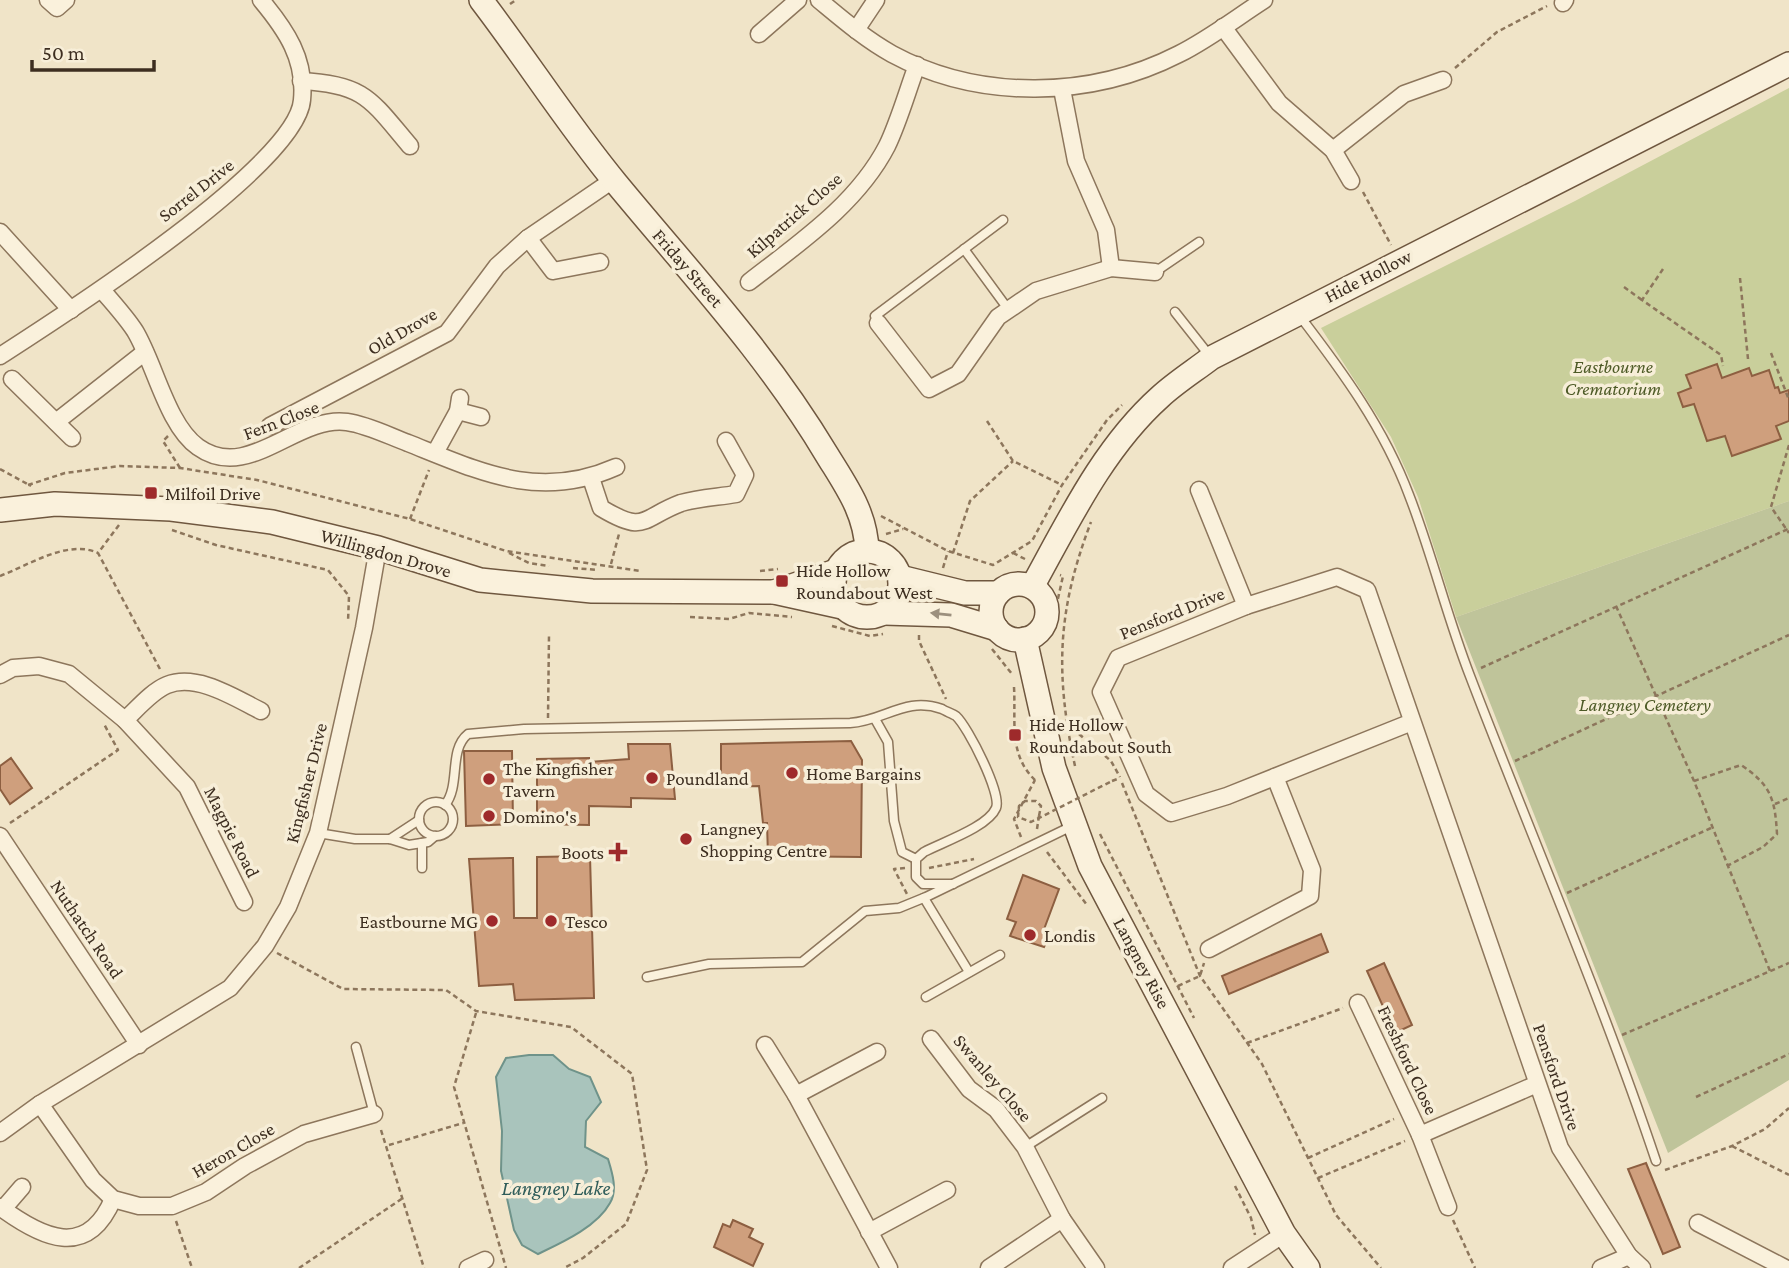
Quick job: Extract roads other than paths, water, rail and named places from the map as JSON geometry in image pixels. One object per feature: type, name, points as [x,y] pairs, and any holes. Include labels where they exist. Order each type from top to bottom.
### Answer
[{"type":"main road","name":"Friday Street","points":[[481,0],[614,180],[726,312],[793,397],[865,536]]},
{"type":"main road","name":"Hide Hollow","points":[[1032,587],[1083,495],[1119,442],[1160,397],[1211,358],[1789,64]]},
{"type":"main road","name":"Willingdon Drove","points":[[0,510],[55,504],[171,509],[272,522],[378,548],[480,580],[592,591],[774,592],[836,571],[865,536]]},
{"type":"main road","points":[[865,536],[891,561],[900,577],[898,598],[888,622]]},
{"type":"main road","points":[[836,571],[836,616]]},
{"type":"main road","points":[[900,577],[965,593],[998,593],[1014,584],[1032,587],[1045,602],[1045,621],[1034,635],[1025,639],[992,636],[991,611],[998,593]]},
{"type":"main road","name":"Willingdon Drove","points":[[774,592],[836,616],[888,622],[951,615],[992,636]]},
{"type":"main road","name":"Langney Rise","points":[[1025,639],[1054,768],[1090,866],[1284,1234],[1308,1268]]},
{"type":"street","points":[[48,0],[57,8],[66,0]]},
{"type":"street","name":"Sorrel Drive","points":[[0,356],[102,289],[248,177],[282,143],[302,103],[298,60],[288,32],[261,0]]},
{"type":"street","points":[[759,34],[798,0]]},
{"type":"street","points":[[819,0],[891,54],[917,65],[952,77],[1010,87],[1062,89],[1109,81],[1179,54],[1265,0]]},
{"type":"street","points":[[856,30],[876,0]]},
{"type":"street","points":[[1223,27],[1279,103],[1333,150],[1350,181]]},
{"type":"street","name":"Kilpatrick Close","points":[[750,282],[814,231],[853,195],[887,146],[917,65]]},
{"type":"street","points":[[1333,150],[1404,94],[1443,80]]},
{"type":"street","points":[[301,81],[335,82],[369,97],[410,146]]},
{"type":"street","points":[[1062,89],[1076,161],[1106,230],[1111,268]]},
{"type":"street","name":"Old Drove","points":[[270,426],[447,333],[497,266],[528,238],[614,180]]},
{"type":"street","points":[[0,232],[71,310]]},
{"type":"street","points":[[528,238],[553,271],[600,262]]},
{"type":"street","points":[[878,323],[929,389],[958,374],[998,317],[1037,291],[1111,268],[1155,272]]},
{"type":"street","name":"Fern Close","points":[[102,289],[134,331],[178,426],[197,447],[218,457],[247,456],[324,422],[348,422],[517,482],[563,484],[591,478],[616,467]]},
{"type":"street","points":[[56,422],[145,352]]},
{"type":"street","points":[[12,379],[72,438]]},
{"type":"street","points":[[436,453],[459,405],[481,416]]},
{"type":"street","points":[[591,478],[601,508],[622,521],[644,523],[681,503],[736,494],[745,475],[726,441]]},
{"type":"street","points":[[1199,490],[1246,606]]},
{"type":"street","name":"Kingfisher Drive","points":[[0,1133],[40,1104],[230,988],[265,946],[288,907],[318,833],[364,628],[378,548]]},
{"type":"street","name":"Pensford Drive","points":[[1412,722],[1275,777],[1171,813],[1146,794],[1101,692],[1118,658],[1246,606],[1337,577],[1367,590],[1560,1149],[1629,1256],[1642,1268]]},
{"type":"street","name":"Magpie Road","points":[[0,675],[13,668],[40,666],[69,674],[121,717],[187,787],[244,902]]},
{"type":"street","points":[[121,717],[168,685],[191,682],[225,693],[261,711]]},
{"type":"street","points":[[1209,949],[1310,896],[1312,870],[1275,777]]},
{"type":"street","name":"Nuthatch Road","points":[[0,836],[139,1045]]},
{"type":"street","name":"Freshford Close","points":[[1358,1003],[1420,1135],[1448,1207]]},
{"type":"street","name":"Swanley Close","points":[[931,1039],[969,1089],[996,1109],[1025,1147],[1062,1219],[1096,1268]]},
{"type":"street","points":[[765,1045],[796,1095],[888,1268]]},
{"type":"street","points":[[796,1095],[877,1052]]},
{"type":"street","name":"Freshford Close","points":[[1420,1135],[1538,1084]]},
{"type":"street","points":[[22,1188],[1,1208],[43,1234],[69,1239],[90,1233],[105,1218],[113,1199],[93,1180],[40,1104]]},
{"type":"street","name":"Heron Close","points":[[113,1199],[139,1206],[172,1206],[206,1192],[245,1166],[304,1134],[373,1114]]},
{"type":"street","points":[[869,1232],[947,1190]]},
{"type":"street","points":[[989,1268],[1062,1219]]},
{"type":"street","points":[[1698,1223],[1785,1268]]},
{"type":"street","points":[[1232,1268],[1284,1234]]},
{"type":"street","points":[[1601,1268],[1629,1256]]},
{"type":"street","points":[[468,1268],[485,1260]]},
{"type":"lane","points":[[878,323],[875,316],[1003,220]]},
{"type":"lane","points":[[1155,272],[1199,242]]},
{"type":"lane","points":[[964,249],[1008,309]]},
{"type":"lane","points":[[1175,312],[1211,358]]},
{"type":"lane","points":[[1297,312],[1358,397],[1388,446],[1409,495],[1469,674],[1615,1038],[1656,1161]]},
{"type":"lane","points":[[445,805],[454,794],[458,745],[468,734],[524,729],[849,723],[875,719],[908,705],[956,716],[993,781],[997,807],[986,821],[924,852],[915,863],[916,877],[923,884],[953,884]]},
{"type":"lane","points":[[875,719],[888,742],[894,821],[902,852],[915,863]]},
{"type":"lane","points":[[318,833],[355,839],[390,839],[409,845],[422,843],[446,832],[452,824],[452,813],[445,805],[430,803],[421,810],[419,820],[425,832],[435,836]]},
{"type":"lane","points":[[390,839],[419,820]]},
{"type":"lane","points":[[647,977],[709,964],[802,962],[865,911],[899,908],[924,898],[1074,825]]},
{"type":"lane","points":[[422,843],[422,868]]},
{"type":"lane","points":[[924,898],[969,972]]},
{"type":"lane","points":[[926,996],[1000,955]]},
{"type":"lane","points":[[355,1047],[373,1114]]},
{"type":"lane","points":[[1025,1147],[1102,1098]]},
{"type":"water","name":"Langney Lake","points":[[553,1055],[569,1069],[590,1077],[601,1102],[586,1121],[585,1147],[608,1159],[614,1187],[610,1203],[596,1220],[578,1233],[538,1254],[522,1245],[514,1230],[501,1171],[502,1131],[496,1077],[506,1058]]},
{"type":"place","name":"Milfoil Drive","points":[[151,493]]},
{"type":"place","name":"Hide Hollow Roundabout West","points":[[782,581]]},
{"type":"place","name":"Hide Hollow Roundabout South","points":[[1015,735]]},
{"type":"place","name":"Home Bargains","points":[[792,773]]},
{"type":"place","name":"Poundland","points":[[652,778]]},
{"type":"place","name":"The Kingfisher Tavern","points":[[489,779]]},
{"type":"place","name":"Domino's","points":[[489,816]]},
{"type":"place","name":"Langney Shopping Centre","points":[[686,839]]},
{"type":"place","name":"Boots","points":[[618,852]]},
{"type":"place","name":"Eastbourne MG","points":[[492,921]]},
{"type":"place","name":"Tesco","points":[[551,921]]},
{"type":"place","name":"Londis","points":[[1030,935]]},
{"type":"park label","name":"Eastbourne Crematorium","points":[[1613,377]]},
{"type":"park label","name":"Langney Cemetery","points":[[1645,704]]}]
